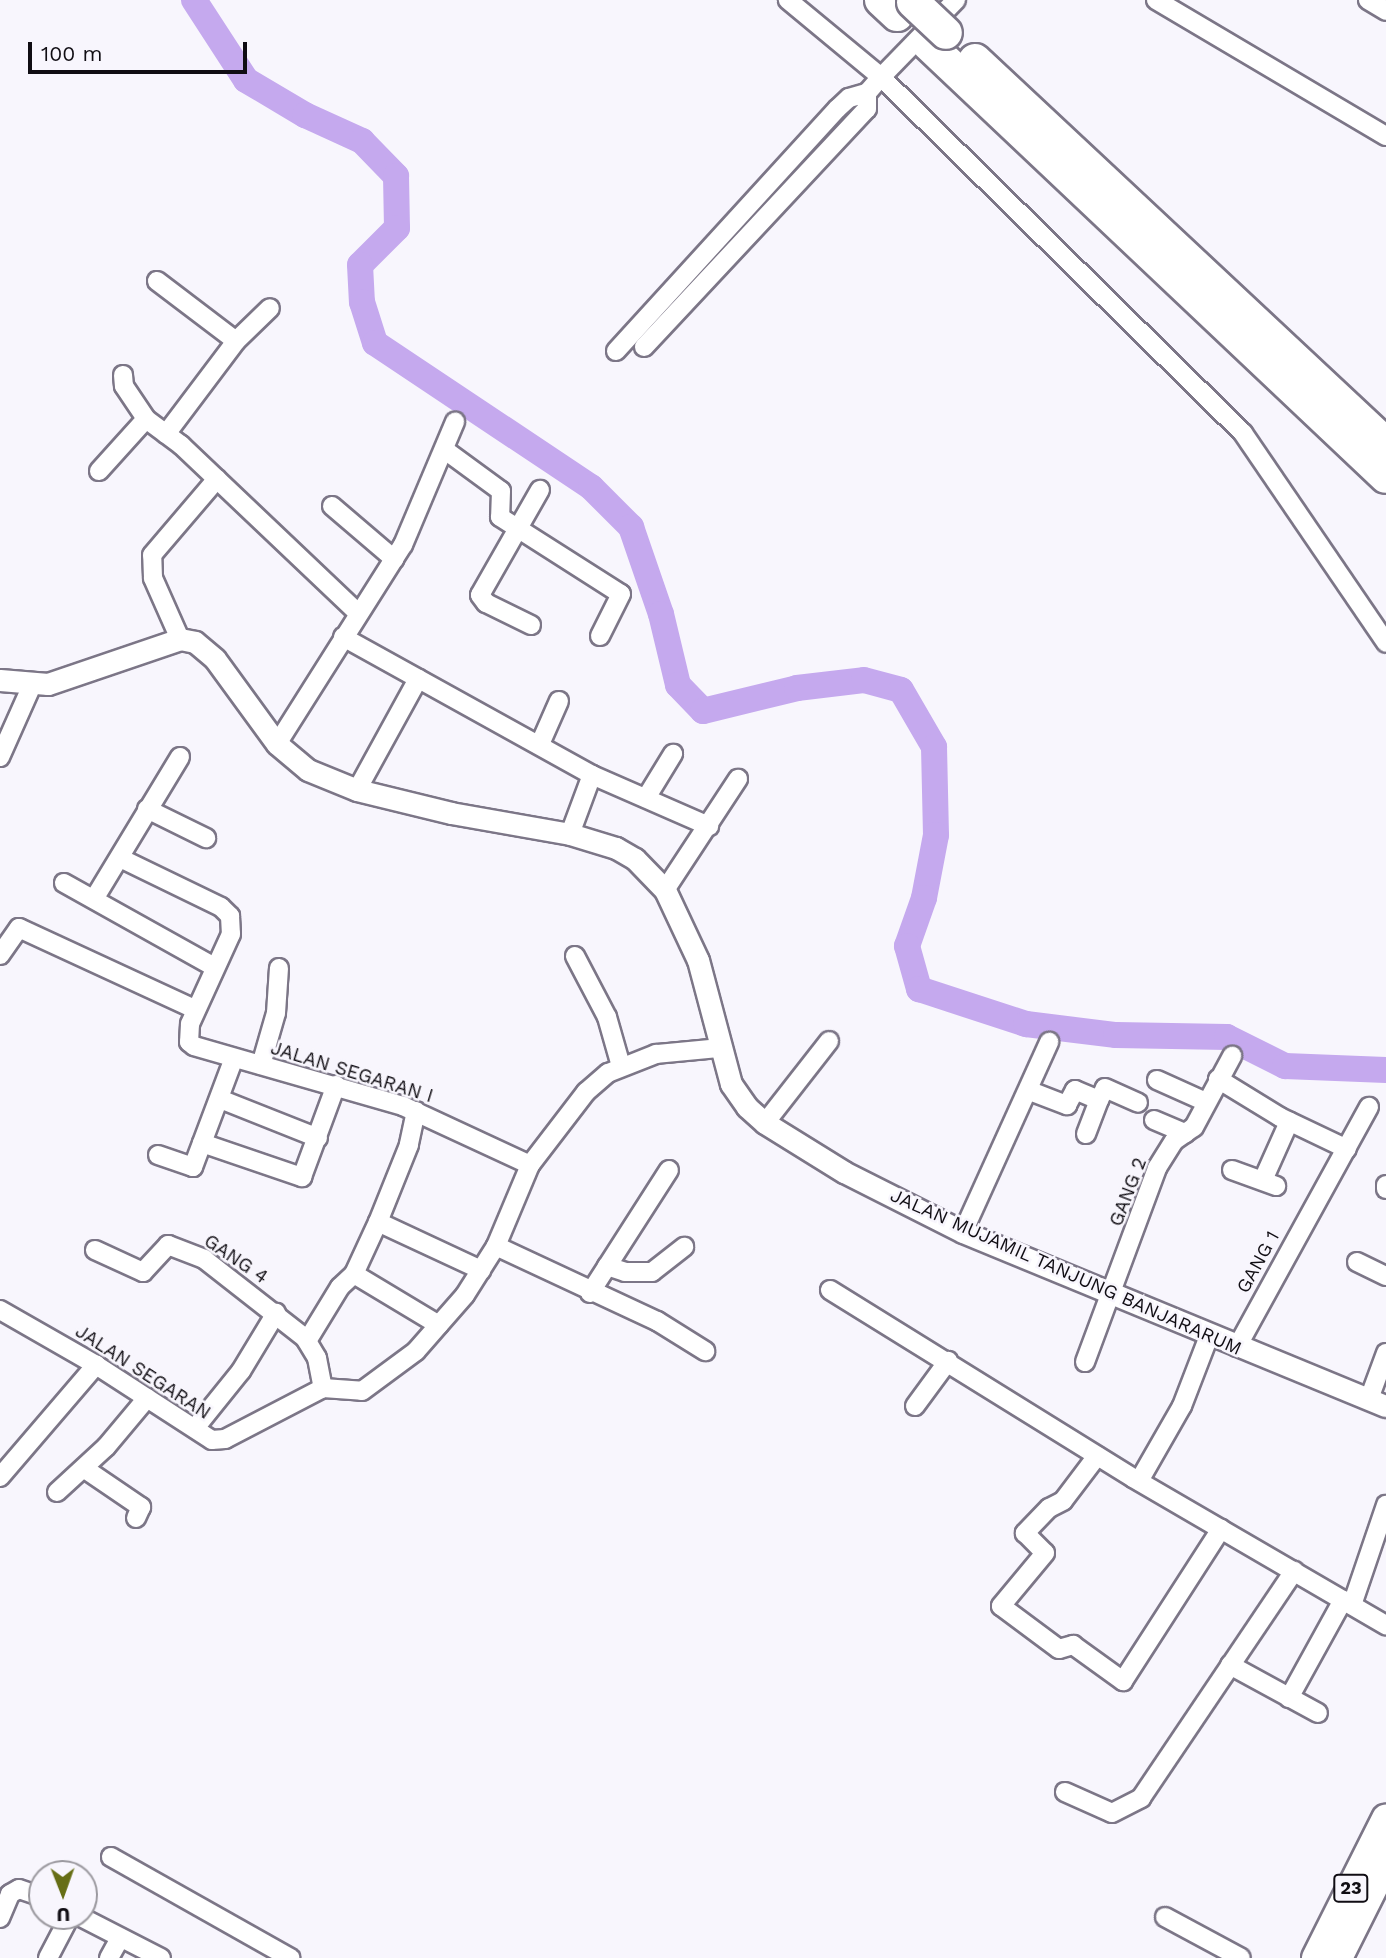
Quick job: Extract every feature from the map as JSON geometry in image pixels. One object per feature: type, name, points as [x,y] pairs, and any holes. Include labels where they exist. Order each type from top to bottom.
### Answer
[{"type":"highway","points":[[900,4],[1381,438]]},
{"type":"highway","points":[[937,38],[1386,477]]},
{"type":"highway","name":"23","points":[[1316,1958],[1386,1819]]},
{"type":"highway","name":"23","points":[[1338,1958],[1386,1862]]},
{"type":"street","points":[[788,0],[881,76],[1242,433],[1386,643]]},
{"type":"street","points":[[644,347],[863,118],[867,93],[956,0]]},
{"type":"street","points":[[1156,0],[1386,136]]},
{"type":"street","points":[[1368,0],[1386,11]]},
{"type":"street","points":[[616,351],[736,216],[849,98],[867,93]]},
{"type":"street","points":[[736,216],[751,233]]},
{"type":"street","points":[[157,281],[236,341]]},
{"type":"street","points":[[166,434],[236,341],[270,308]]},
{"type":"street","points":[[123,375],[124,386],[146,419],[217,479],[358,613]]},
{"type":"street","points":[[99,471],[146,419]]},
{"type":"street","points":[[277,744],[394,559],[445,450],[455,422]]},
{"type":"street","points":[[445,450],[501,491],[500,517],[621,594],[600,636]]},
{"type":"street","points":[[0,680],[32,685],[66,680],[170,642],[153,578],[152,555],[217,479]]},
{"type":"street","points":[[531,625],[486,603],[480,594],[515,528],[540,490]]},
{"type":"street","points":[[332,506],[394,559]]},
{"type":"street","points":[[344,637],[592,775],[709,826]]},
{"type":"street","name":"JALAN MUJAMIL TANJUNG BANJARARUM","points":[[170,642],[195,642],[215,659],[277,744],[308,770],[357,790],[451,813],[570,834],[635,859],[665,890],[698,960],[720,1048],[737,1095],[765,1123],[844,1172],[963,1232],[1209,1336],[1378,1403]]},
{"type":"street","points":[[357,790],[418,678]]},
{"type":"street","points":[[0,757],[32,685]]},
{"type":"street","points":[[540,744],[559,701]]},
{"type":"street","points":[[646,798],[673,754]]},
{"type":"street","points":[[94,899],[180,757]]},
{"type":"street","points":[[570,834],[592,775]]},
{"type":"street","points":[[665,890],[738,779]]},
{"type":"street","points":[[147,809],[206,838]]},
{"type":"street","points":[[0,955],[19,928],[194,1009],[231,934],[230,916],[221,907],[120,858]]},
{"type":"street","points":[[64,883],[214,967]]},
{"type":"street","points":[[575,956],[607,1017],[621,1066]]},
{"type":"street","points":[[261,1065],[276,1013],[279,968]]},
{"type":"street","name":"JALAN SEGARAN I","points":[[194,1009],[189,1042],[234,1058],[336,1085],[416,1111],[530,1165]]},
{"type":"street","points":[[765,1123],[829,1041]]},
{"type":"street","points":[[963,1232],[1030,1091],[1049,1042]]},
{"type":"street","points":[[323,1388],[357,1392],[367,1388],[402,1363],[439,1325],[496,1246],[530,1165],[586,1092],[621,1066],[656,1054],[720,1048]]},
{"type":"street","name":"GANG 2","points":[[1085,1362],[1157,1168],[1174,1141],[1194,1127],[1232,1055]]},
{"type":"street","points":[[158,1154],[192,1168],[234,1058]]},
{"type":"street","points":[[1218,1079],[1289,1122],[1347,1149]]},
{"type":"street","points":[[1157,1080],[1206,1102]]},
{"type":"street","points":[[202,1143],[300,1177],[318,1138],[336,1085]]},
{"type":"street","points":[[1086,1134],[1105,1088],[1138,1103]]},
{"type":"street","points":[[1030,1091],[1063,1105],[1069,1104],[1075,1090],[1099,1100]]},
{"type":"street","points":[[225,1101],[318,1138]]},
{"type":"street","name":"GANG 1","points":[[1237,1347],[1369,1107]]},
{"type":"street","points":[[307,1341],[340,1287],[354,1274],[409,1145],[416,1111]]},
{"type":"street","points":[[1154,1120],[1185,1133]]},
{"type":"street","points":[[1232,1170],[1270,1183],[1289,1122]]},
{"type":"street","points":[[590,1293],[669,1170]]},
{"type":"street","points":[[378,1222],[481,1270]]},
{"type":"street","name":"GANG 4","points":[[95,1250],[143,1272],[168,1245],[181,1247],[276,1313],[307,1341],[317,1358],[323,1388]]},
{"type":"street","points":[[496,1246],[590,1293],[657,1321],[705,1351]]},
{"type":"street","points":[[607,1266],[625,1272],[652,1272],[684,1247]]},
{"type":"street","points":[[1357,1262],[1386,1276]]},
{"type":"street","points":[[354,1274],[439,1325]]},
{"type":"street","points":[[830,1290],[1097,1456],[1386,1625]]},
{"type":"street","name":"JALAN SEGARAN","points":[[0,1310],[96,1365],[195,1428],[203,1437],[221,1441],[323,1388]]},
{"type":"street","points":[[195,1428],[241,1371],[276,1313]]},
{"type":"street","points":[[1139,1481],[1182,1406],[1209,1336]]},
{"type":"street","points":[[1378,1403],[1386,1353]]},
{"type":"street","points":[[915,1406],[948,1361]]},
{"type":"street","points":[[0,1478],[96,1365]]},
{"type":"street","points":[[57,1492],[85,1469],[147,1398]]},
{"type":"street","points":[[1097,1456],[1063,1501],[1049,1508],[1025,1534],[1045,1553],[1001,1606],[1059,1649],[1073,1645],[1120,1685],[1221,1529]]},
{"type":"street","points":[[85,1469],[141,1507],[136,1518]]},
{"type":"street","points":[[1289,1698],[1348,1603],[1386,1505]]},
{"type":"street","points":[[1065,1791],[1112,1813],[1133,1805],[1149,1788],[1294,1572]]},
{"type":"street","points":[[1230,1665],[1318,1713]]},
{"type":"street","points":[[111,1857],[290,1958]]},
{"type":"street","points":[[0,1918],[10,1894],[19,1889],[28,1892]]},
{"type":"street","points":[[1165,1917],[1241,1958]]},
{"type":"street","points":[[98,1926],[161,1958]]},
{"type":"street","points":[[48,1958],[63,1930]]},
{"type":"street","points":[[109,1958],[120,1938]]},
{"type":"waterway","points":[[194,0],[246,80],[305,115],[362,141],[396,176],[397,228],[360,265],[362,302],[375,343],[591,487],[631,527],[661,614],[678,685],[703,711],[797,688],[864,680],[901,690],[934,747],[936,835],[924,898],[907,946],[919,989],[1026,1024],[1116,1035],[1227,1037],[1285,1066],[1386,1070]]}]
